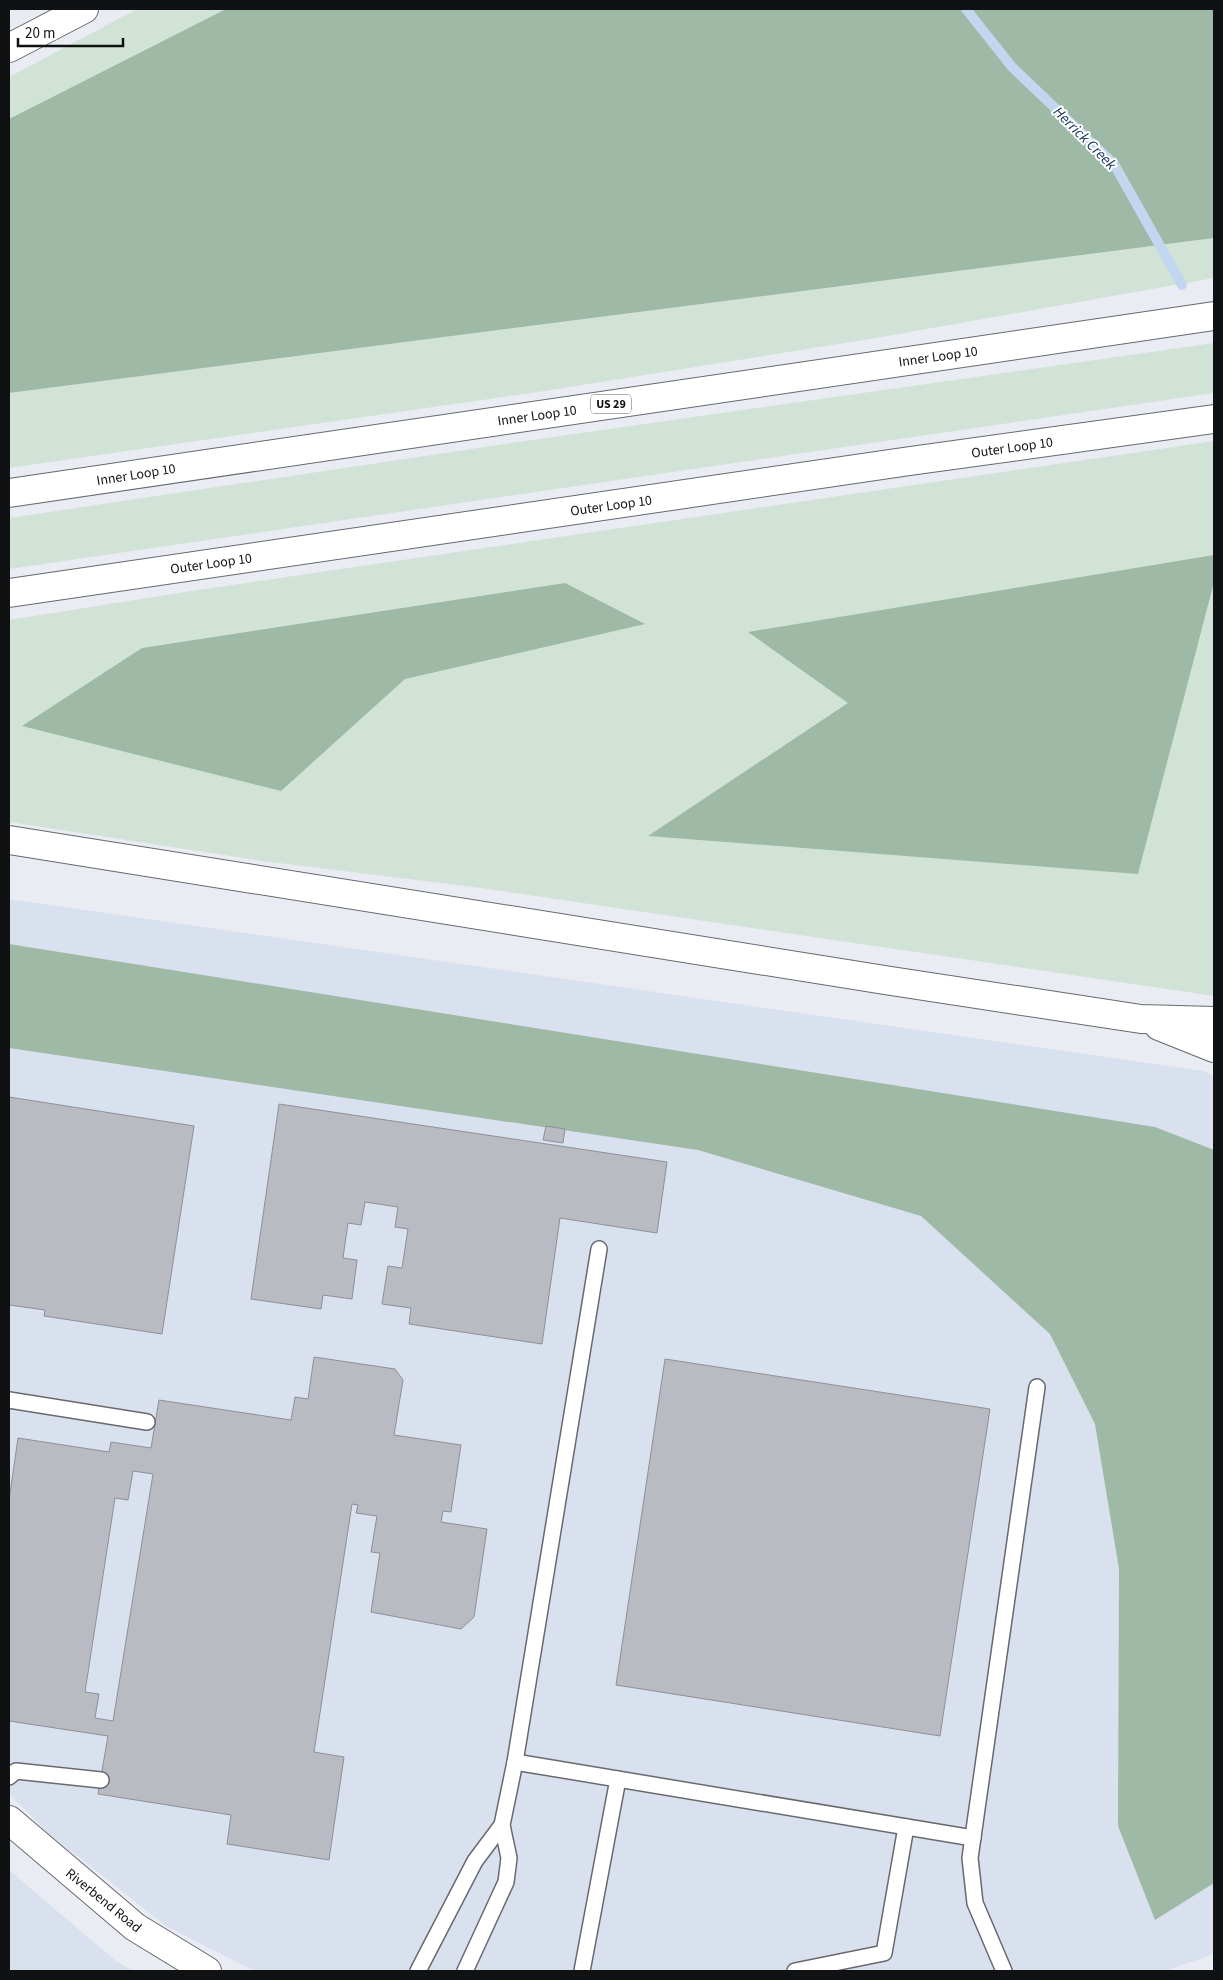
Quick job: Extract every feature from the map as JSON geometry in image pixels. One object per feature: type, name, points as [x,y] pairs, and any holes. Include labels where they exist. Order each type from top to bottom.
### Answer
[{"type":"main road","points":[[9,48],[84,9]]},
{"type":"main road","name":"Inner Loop 10","points":[[9,493],[1214,316]]},
{"type":"main road","name":"Outer Loop 10","points":[[9,593],[910,461],[1214,420]]},
{"type":"main road","points":[[9,840],[1141,1019],[1214,1021]]},
{"type":"main road","points":[[1141,1019],[1214,1048]]},
{"type":"main road","name":"Riverbend Road","points":[[9,1820],[135,1927],[207,1971]]},
{"type":"lane","points":[[465,1971],[506,1882],[509,1858],[502,1824],[515,1762],[599,1249]]},
{"type":"lane","points":[[1004,1971],[975,1903],[970,1858],[1037,1387]]},
{"type":"lane","points":[[9,1400],[147,1422]]},
{"type":"lane","points":[[515,1762],[973,1838]]},
{"type":"lane","points":[[9,1777],[16,1771],[101,1780]]},
{"type":"lane","points":[[582,1971],[618,1779]]},
{"type":"lane","points":[[418,1971],[475,1861],[502,1824]]},
{"type":"lane","points":[[795,1971],[884,1953],[906,1827]]},
{"type":"shaded area","points":[[9,899],[1204,1071],[1214,1076],[1214,1954],[1165,1971],[254,1971],[166,1926],[47,1832],[9,1794]]},
{"type":"shaded area","points":[[9,1870],[116,1961],[133,1971],[9,1971]]},
{"type":"green space","points":[[137,9],[226,9],[9,119],[9,77]]},
{"type":"green space","points":[[226,9],[1214,9],[1214,238],[9,393],[9,119]]},
{"type":"green space","points":[[1214,238],[1214,278],[876,338],[545,391],[9,468],[9,393]]},
{"type":"green space","points":[[1214,343],[1214,393],[9,569],[9,518],[518,442]]},
{"type":"green space","points":[[1214,441],[1214,996],[481,888],[262,861],[9,822],[9,620],[191,591]]},
{"type":"green space","points":[[1214,555],[1214,582],[1138,874],[648,836],[848,703],[748,632]]},
{"type":"green space","points":[[565,583],[645,624],[405,679],[281,791],[22,726],[142,648]]},
{"type":"green space","points":[[9,944],[1155,1127],[1214,1150],[1214,1883],[1155,1920],[1118,1826],[1119,1569],[1095,1424],[1050,1334],[921,1216],[698,1150],[9,1048]]},
{"type":"building","points":[[9,1097],[194,1126],[162,1334],[44,1316],[45,1310],[9,1305]]},
{"type":"building","points":[[279,1104],[667,1162],[657,1233],[560,1218],[542,1344],[409,1324],[411,1308],[382,1304],[388,1266],[402,1268],[408,1229],[395,1227],[398,1207],[365,1202],[361,1225],[348,1223],[343,1258],[357,1260],[352,1299],[323,1295],[321,1309],[251,1299]]},
{"type":"building","points":[[546,1126],[565,1129],[563,1143],[543,1140]]},
{"type":"building","points":[[314,1357],[395,1369],[403,1380],[394,1435],[461,1445],[451,1512],[443,1511],[441,1522],[487,1529],[474,1617],[461,1629],[371,1612],[380,1553],[371,1552],[377,1516],[356,1513],[358,1505],[352,1504],[314,1752],[344,1757],[329,1860],[227,1844],[231,1815],[98,1794],[108,1736],[9,1721],[9,1500],[18,1438],[109,1452],[111,1442],[151,1448],[159,1400],[291,1420],[295,1397],[308,1399]],"holes":[[[133,1471],[153,1474],[113,1721],[95,1718],[99,1694],[85,1692],[115,1498],[128,1500]]]},
{"type":"building","points":[[665,1359],[990,1409],[940,1736],[616,1685]]},
{"type":"waterway","name":"Herrick Creek","points":[[966,9],[1012,67],[1114,164],[1182,285]]}]
